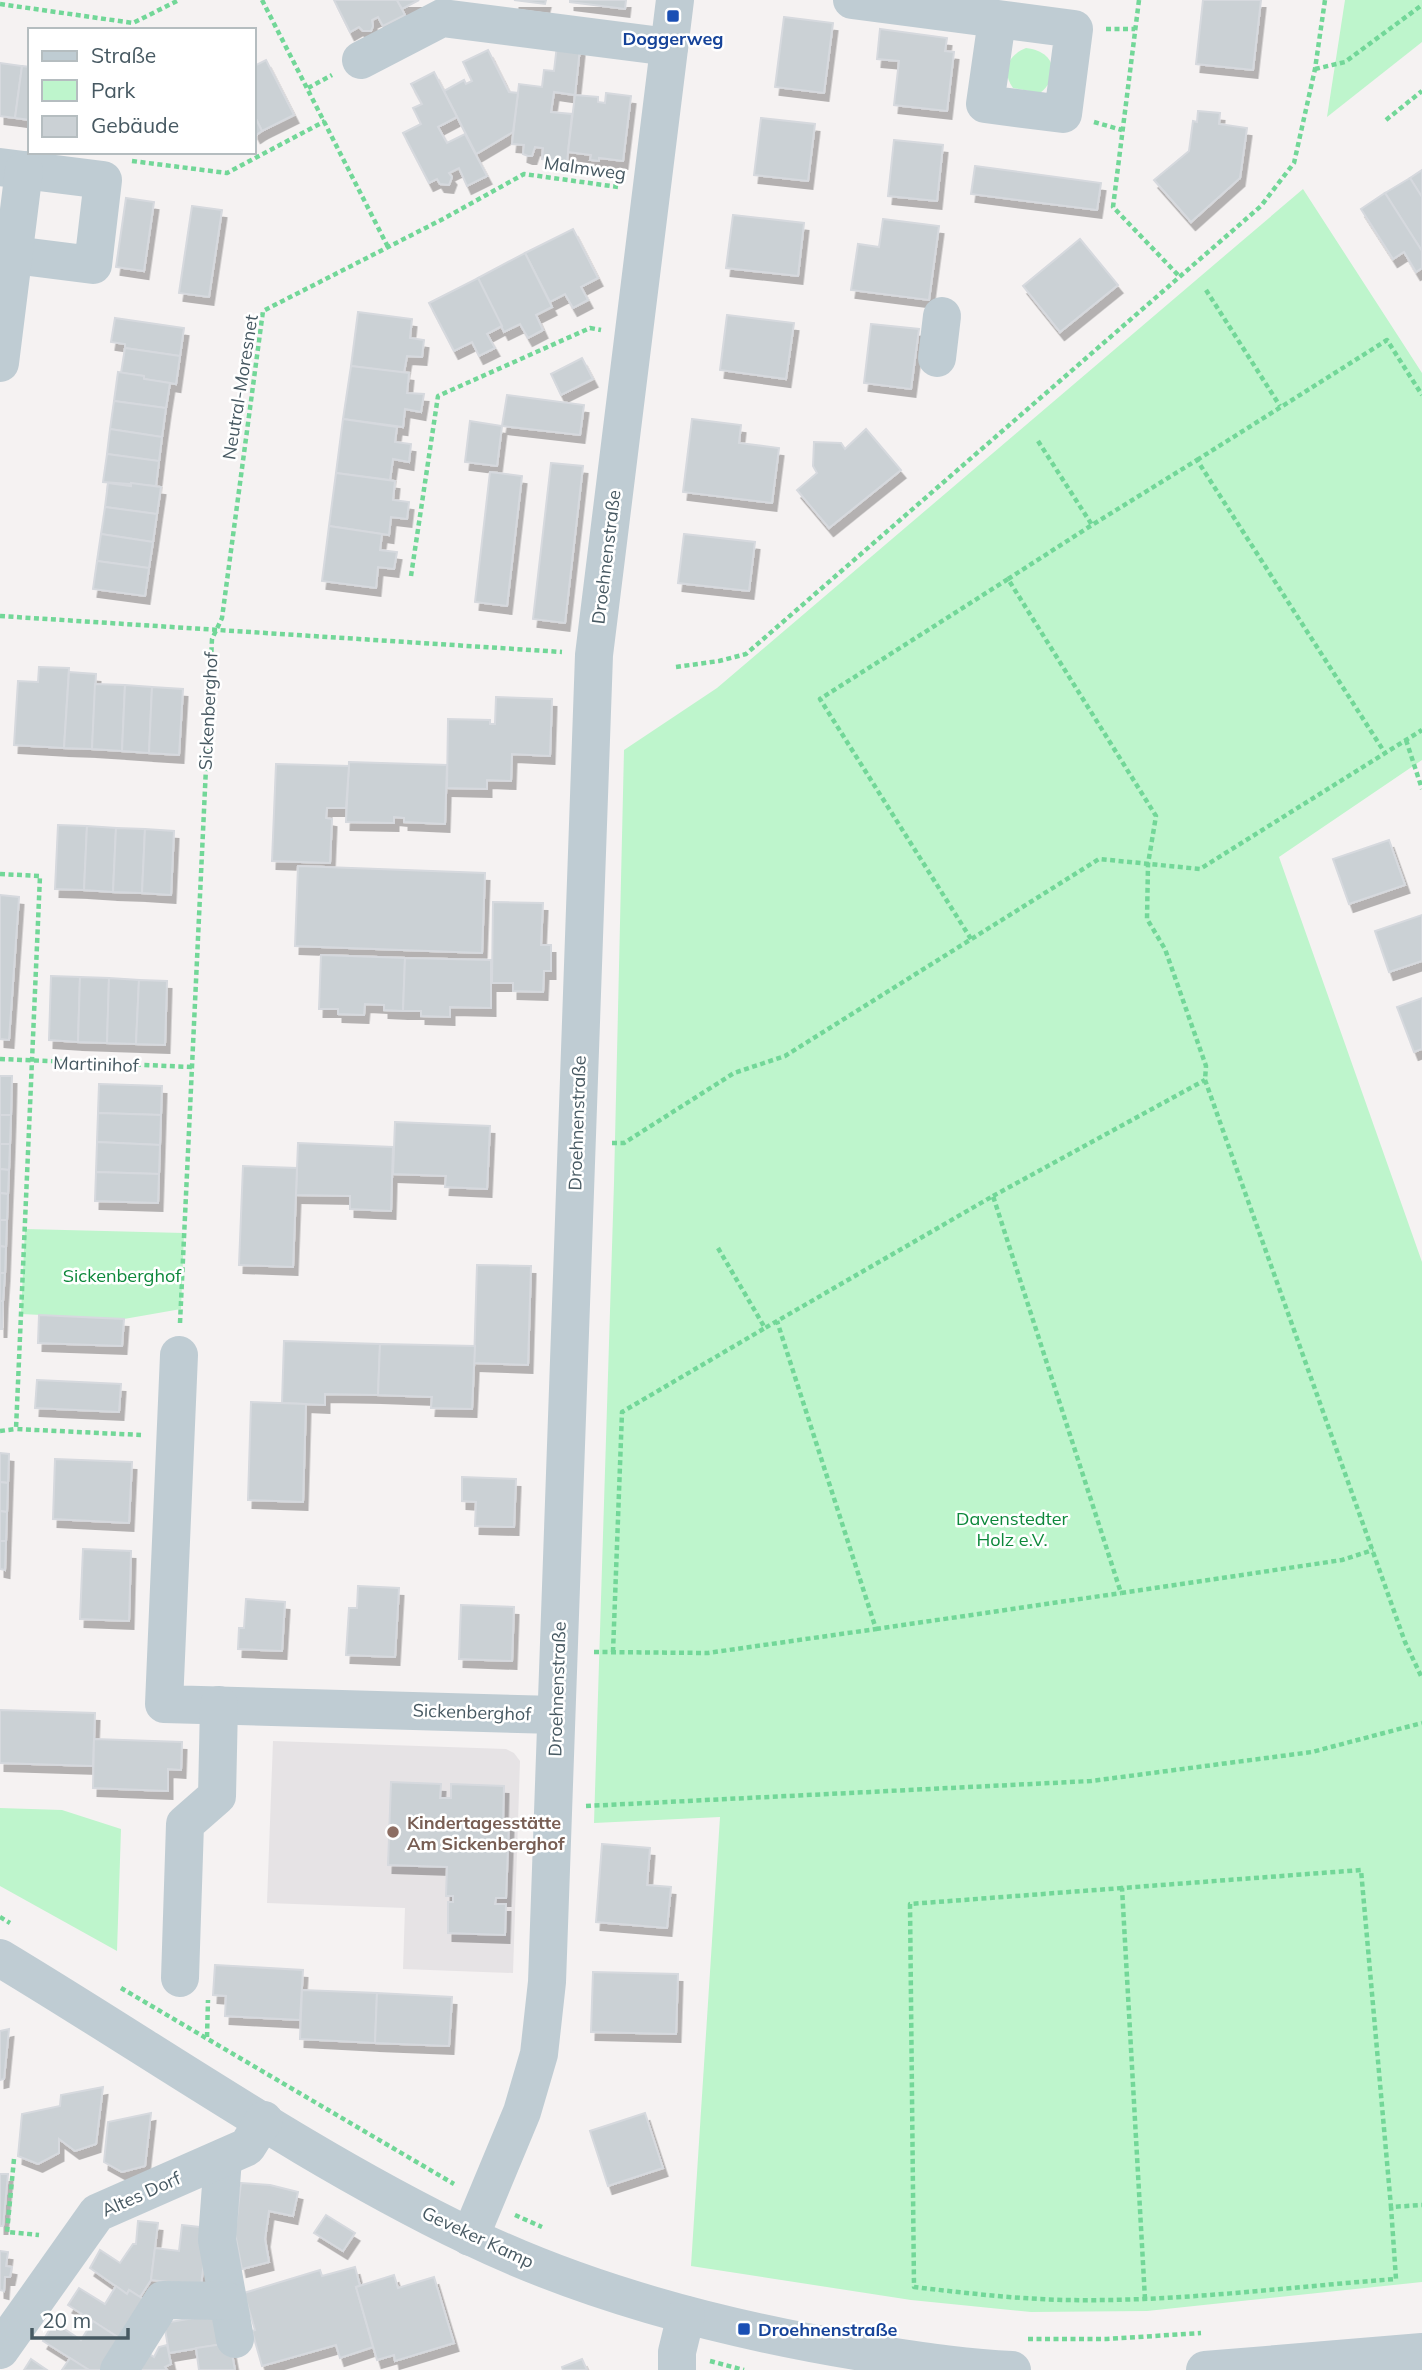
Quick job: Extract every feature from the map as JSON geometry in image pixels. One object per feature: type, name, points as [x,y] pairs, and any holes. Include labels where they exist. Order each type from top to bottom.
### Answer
[{"type":"street","name":"Droehnenstraße","points":[[470,2237],[522,2112],[538,2054],[547,1982],[594,656],[675,0]]},
{"type":"street","points":[[852,0],[997,20]]},
{"type":"street","points":[[361,60],[442,18],[669,47]]},
{"type":"street","points":[[0,363],[14,254],[12,168],[103,180],[93,265],[14,254]]},
{"type":"street","points":[[937,358],[942,316]]},
{"type":"street","name":"Sickenberghof","points":[[179,1355],[164,1703],[556,1715]]},
{"type":"street","points":[[180,1978],[185,1824],[217,1796],[219,1705]]},
{"type":"street","name":"Geveker Kamp","points":[[6,1941],[264,2120],[398,2199],[470,2237],[606,2290],[686,2315],[825,2346],[909,2359],[1019,2355]]},
{"type":"street","name":"Altes Dorf","points":[[0,2350],[97,2213],[247,2147],[264,2120]]},
{"type":"street","points":[[223,2158],[217,2240],[235,2339]]},
{"type":"street","points":[[119,2370],[163,2300],[228,2301]]},
{"type":"street","points":[[677,2370],[677,2351],[686,2315]]},
{"type":"street","points":[[1205,2370],[1422,2352]]},
{"type":"path","points":[[0,4],[133,23],[179,0]]},
{"type":"path","points":[[262,0],[388,247]]},
{"type":"path","points":[[1139,0],[1113,207],[1179,276]]},
{"type":"path","points":[[676,667],[746,654],[1261,206],[1294,163],[1315,69],[1325,0]]},
{"type":"path","points":[[1315,69],[1345,62],[1422,5]]},
{"type":"path","points":[[1386,120],[1422,91]]},
{"type":"path","points":[[103,180],[122,160],[227,173],[325,121]]},
{"type":"path","name":"Malmweg","points":[[388,247],[524,174],[650,192]]},
{"type":"path","name":"Neutral-Moresnet","points":[[218,628],[222,618],[263,311],[388,247]]},
{"type":"path","points":[[1206,290],[1280,405]]},
{"type":"path","points":[[411,576],[438,397],[590,327],[633,335]]},
{"type":"path","points":[[971,939],[820,699],[1092,524],[1387,340],[1422,395]]},
{"type":"path","points":[[1038,441],[1092,524]]},
{"type":"path","points":[[1197,460],[1385,754]]},
{"type":"path","points":[[1008,579],[1156,816],[1148,864],[1147,919],[1165,948],[1206,1066],[1205,1080],[1405,1643],[1422,1678]]},
{"type":"path","points":[[0,616],[218,628]]},
{"type":"path","name":"Sickenberghof","points":[[179,1355],[212,639],[218,628],[594,656]]},
{"type":"path","points":[[575,1146],[624,1143],[734,1073],[785,1056],[1099,859],[1200,869],[1422,730]]},
{"type":"path","points":[[1406,740],[1422,789]]},
{"type":"path","points":[[0,874],[40,876],[16,1429]]},
{"type":"path","name":"Martinihof","points":[[0,1059],[192,1068]]},
{"type":"path","points":[[613,1652],[622,1412],[993,1196],[1205,1080]]},
{"type":"path","points":[[993,1196],[1121,1593]]},
{"type":"path","points":[[718,1248],[765,1328]]},
{"type":"path","points":[[777,1321],[876,1629]]},
{"type":"path","points":[[0,1431],[16,1429],[174,1436]]},
{"type":"path","points":[[558,1650],[708,1653],[1342,1560],[1373,1550]]},
{"type":"path","points":[[553,1807],[1091,1781],[1312,1752],[1422,1723]]},
{"type":"path","points":[[1362,1870],[1391,2207],[1396,2278],[1145,2299],[1055,2299],[982,2295],[914,2287],[910,1904],[1362,1870]]},
{"type":"path","points":[[1122,1888],[1145,2299]]},
{"type":"path","points":[[0,1917],[6,1941]]},
{"type":"path","points":[[115,1984],[304,2098],[485,2202],[543,2227]]},
{"type":"path","points":[[14,2159],[7,2232],[60,2237],[73,2244]]},
{"type":"path","points":[[1391,2207],[1422,2204]]},
{"type":"path","points":[[1019,2355],[1107,2339],[1212,2332]]},
{"type":"shaded area","name":"Kindertagesstätte Am Sickenberghof","points":[[273,1741],[506,1749],[514,1753],[520,1761],[513,1973],[403,1969],[405,1908],[267,1903]]},
{"type":"green space","points":[[1345,0],[1422,0],[1422,42],[1327,117]]},
{"type":"green space","points":[[1026,48],[1043,54],[1052,65],[1051,79],[1040,93],[1013,88],[1007,76],[1011,59]]},
{"type":"green space","name":"Davenstedter Holz e.V.","points":[[1303,189],[1422,373],[1422,760],[1279,857],[1422,1262],[1422,2282],[1147,2311],[1031,2312],[911,2300],[691,2266],[720,1817],[594,1823],[614,1183],[624,750],[717,688]]},
{"type":"green space","name":"Sickenberghof","points":[[25,1229],[184,1233],[181,1309],[124,1319],[21,1314]]},
{"type":"green space","points":[[0,1808],[62,1810],[121,1829],[117,1951],[0,1886]]},
{"type":"building","points":[[334,0],[397,0],[405,15],[383,26],[378,17],[372,20],[371,31],[363,31],[359,27],[350,32]]},
{"type":"building","points":[[397,0],[419,0],[402,9]]},
{"type":"building","points":[[514,0],[546,0],[545,4]]},
{"type":"building","points":[[570,0],[626,0],[625,9]]},
{"type":"building","points":[[1203,0],[1261,0],[1253,70],[1196,64]]},
{"type":"building","points":[[784,17],[833,23],[824,93],[775,87]]},
{"type":"building","points":[[880,29],[947,38],[945,51],[954,52],[947,111],[894,105],[899,61],[877,59]]},
{"type":"building","points":[[557,45],[580,48],[575,95],[554,92],[551,112],[572,114],[567,162],[542,159],[543,148],[535,147],[532,156],[528,156],[523,154],[524,145],[512,144],[519,84],[542,87],[544,70],[554,71]]},
{"type":"building","points":[[488,50],[509,92],[518,93],[513,132],[476,154],[444,91],[464,80],[466,84],[472,81],[463,62]]},
{"type":"building","points":[[266,60],[294,115],[262,131],[256,119],[256,65]]},
{"type":"building","points":[[0,63],[22,66],[15,118],[0,116]]},
{"type":"building","points":[[22,66],[28,67],[28,120],[15,118]]},
{"type":"building","points":[[434,72],[457,117],[438,127],[447,143],[465,134],[487,176],[467,186],[459,168],[449,173],[452,177],[449,185],[440,184],[437,179],[429,183],[403,133],[421,124],[413,108],[422,104],[411,84]]},
{"type":"building","points":[[606,93],[631,96],[623,161],[599,158],[599,161],[590,160],[591,155],[568,152],[575,95],[598,97],[598,102],[605,103]]},
{"type":"building","points":[[1198,111],[1220,113],[1219,124],[1247,128],[1240,178],[1191,222],[1154,180],[1189,151],[1193,121],[1197,122]]},
{"type":"building","points":[[761,118],[815,124],[808,181],[754,175]]},
{"type":"building","points":[[256,119],[262,131],[256,135]]},
{"type":"building","points":[[894,140],[943,145],[937,201],[888,196]]},
{"type":"building","points":[[975,166],[1101,183],[1097,210],[971,194]]},
{"type":"building","points":[[1422,170],[1422,197],[1410,178]]},
{"type":"building","points":[[1410,178],[1422,197],[1422,251],[1385,193]]},
{"type":"building","points":[[1385,193],[1422,251],[1422,268],[1416,272],[1404,252],[1393,259],[1361,209]]},
{"type":"building","points":[[126,198],[154,202],[144,271],[116,267]]},
{"type":"building","points":[[192,206],[222,210],[209,297],[179,293]]},
{"type":"building","points":[[733,215],[804,223],[798,276],[726,268]]},
{"type":"building","points":[[883,219],[939,226],[929,300],[851,290],[858,244],[879,247]]},
{"type":"building","points":[[573,229],[598,278],[581,287],[588,300],[573,308],[565,294],[550,302],[525,253]]},
{"type":"building","points":[[1080,239],[1118,285],[1060,332],[1023,286]]},
{"type":"building","points":[[525,253],[552,307],[536,315],[543,330],[528,338],[520,324],[504,332],[478,278]]},
{"type":"building","points":[[478,278],[502,326],[487,334],[495,348],[479,356],[472,342],[454,351],[429,303]]},
{"type":"building","points":[[358,312],[412,319],[410,338],[424,340],[422,357],[407,356],[404,373],[351,366]]},
{"type":"building","points":[[727,315],[794,323],[786,379],[720,370]]},
{"type":"building","points":[[115,318],[184,328],[180,356],[125,348],[125,344],[111,342]]},
{"type":"building","points":[[871,324],[919,329],[911,389],[864,383]]},
{"type":"building","points":[[125,348],[180,356],[176,384],[121,373]]},
{"type":"building","points":[[582,358],[593,379],[561,395],[551,374]]},
{"type":"building","points":[[351,366],[409,373],[407,393],[424,394],[421,412],[405,409],[403,427],[343,419]]},
{"type":"building","points":[[118,372],[170,383],[166,408],[114,401]]},
{"type":"building","points":[[507,395],[584,405],[580,435],[502,426]]},
{"type":"building","points":[[114,401],[166,408],[162,437],[110,429]]},
{"type":"building","points":[[343,419],[397,427],[395,442],[411,444],[409,462],[393,459],[390,480],[336,473]]},
{"type":"building","points":[[692,419],[741,425],[739,443],[779,448],[772,503],[683,492]]},
{"type":"building","points":[[470,421],[502,426],[497,466],[465,462]]},
{"type":"building","points":[[110,429],[162,437],[159,461],[107,454]]},
{"type":"building","points":[[866,429],[901,470],[829,528],[797,490],[817,473],[813,466],[814,442],[841,443],[845,449]]},
{"type":"building","points":[[107,454],[159,461],[156,486],[103,482]]},
{"type":"building","points":[[551,463],[583,466],[565,623],[533,619]]},
{"type":"building","points":[[490,472],[522,476],[507,606],[475,602]]},
{"type":"building","points":[[336,473],[395,481],[393,500],[409,502],[407,519],[391,517],[389,535],[329,526]]},
{"type":"building","points":[[108,483],[161,487],[157,514],[105,507]]},
{"type":"building","points":[[105,507],[157,514],[153,542],[101,534]]},
{"type":"building","points":[[329,526],[382,534],[380,550],[397,552],[394,569],[378,567],[376,588],[322,581]]},
{"type":"building","points":[[101,534],[153,542],[149,568],[97,561]]},
{"type":"building","points":[[684,534],[755,542],[749,591],[678,583]]},
{"type":"building","points":[[97,561],[149,568],[145,596],[93,589]]},
{"type":"building","points":[[39,667],[69,668],[64,748],[14,745],[18,681],[38,682]]},
{"type":"building","points":[[69,672],[96,674],[92,749],[64,748]]},
{"type":"building","points":[[95,684],[125,685],[122,751],[92,749]]},
{"type":"building","points":[[125,685],[152,687],[149,753],[122,751]]},
{"type":"building","points":[[152,687],[183,689],[179,755],[149,753]]},
{"type":"building","points":[[496,697],[552,699],[550,756],[512,754],[511,781],[487,780],[487,789],[447,788],[448,719],[490,720],[490,724],[495,724]]},
{"type":"building","points":[[349,762],[447,765],[445,824],[404,822],[404,818],[394,817],[394,823],[346,822]]},
{"type":"building","points":[[276,764],[349,766],[346,808],[327,808],[326,818],[332,819],[330,863],[272,861]]},
{"type":"building","points":[[58,825],[87,826],[84,890],[55,889]]},
{"type":"building","points":[[87,826],[116,828],[113,892],[84,890]]},
{"type":"building","points":[[116,828],[145,829],[142,893],[113,892]]},
{"type":"building","points":[[145,829],[174,831],[171,895],[142,893]]},
{"type":"building","points":[[1389,840],[1405,885],[1349,904],[1333,859]]},
{"type":"building","points":[[298,866],[485,873],[482,953],[295,946]]},
{"type":"building","points":[[0,895],[19,897],[9,1040],[0,1039]]},
{"type":"building","points":[[493,902],[543,903],[541,945],[551,945],[551,971],[544,971],[543,992],[513,991],[513,983],[492,983]]},
{"type":"building","points":[[1422,915],[1422,961],[1389,972],[1375,931]]},
{"type":"building","points":[[321,955],[405,958],[403,1011],[384,1010],[384,1005],[365,1004],[364,1015],[338,1014],[338,1009],[319,1009]]},
{"type":"building","points":[[405,958],[491,960],[491,1008],[450,1007],[450,1017],[421,1016],[421,1011],[403,1011]]},
{"type":"building","points":[[51,976],[80,977],[78,1042],[49,1040]]},
{"type":"building","points":[[80,977],[109,978],[107,1043],[78,1042]]},
{"type":"building","points":[[109,978],[139,980],[136,1044],[107,1043]]},
{"type":"building","points":[[139,980],[167,981],[165,1045],[136,1044]]},
{"type":"building","points":[[1422,998],[1422,1049],[1414,1052],[1397,1007]]},
{"type":"building","points":[[0,1076],[12,1076],[11,1115],[0,1115]]},
{"type":"building","points":[[99,1084],[162,1086],[161,1115],[98,1113]]},
{"type":"building","points":[[98,1113],[161,1115],[160,1145],[97,1142]]},
{"type":"building","points":[[0,1115],[11,1115],[10,1144],[0,1144]]},
{"type":"building","points":[[395,1122],[490,1126],[487,1189],[445,1187],[446,1176],[393,1174]]},
{"type":"building","points":[[97,1142],[160,1145],[159,1174],[96,1172]]},
{"type":"building","points":[[298,1143],[393,1147],[391,1211],[350,1209],[350,1196],[296,1195]]},
{"type":"building","points":[[0,1144],[10,1144],[9,1170],[0,1169]]},
{"type":"building","points":[[243,1166],[297,1168],[293,1267],[239,1265]]},
{"type":"building","points":[[0,1169],[9,1170],[8,1194],[0,1193]]},
{"type":"building","points":[[96,1172],[159,1174],[158,1203],[95,1201]]},
{"type":"building","points":[[0,1193],[8,1194],[7,1220],[0,1220]]},
{"type":"building","points":[[0,1220],[7,1220],[6,1247],[0,1246]]},
{"type":"building","points":[[0,1246],[6,1247],[5,1273],[0,1273]]},
{"type":"building","points":[[477,1265],[531,1266],[528,1365],[474,1363]]},
{"type":"building","points":[[0,1273],[5,1273],[3,1301],[0,1301]]},
{"type":"building","points":[[0,1301],[3,1301],[2,1329],[0,1329]]},
{"type":"building","points":[[39,1315],[124,1319],[122,1346],[38,1343]]},
{"type":"building","points":[[284,1341],[380,1344],[378,1395],[325,1394],[325,1405],[282,1403]]},
{"type":"building","points":[[380,1344],[475,1346],[472,1409],[431,1408],[432,1397],[378,1395]]},
{"type":"building","points":[[37,1380],[121,1384],[119,1412],[35,1408]]},
{"type":"building","points":[[251,1402],[306,1404],[303,1502],[248,1500]]},
{"type":"building","points":[[0,1453],[9,1454],[8,1483],[0,1482]]},
{"type":"building","points":[[55,1459],[132,1462],[129,1523],[53,1519]]},
{"type":"building","points":[[462,1477],[516,1479],[514,1527],[475,1526],[476,1502],[462,1501]]},
{"type":"building","points":[[0,1482],[8,1483],[7,1512],[0,1511]]},
{"type":"building","points":[[0,1511],[7,1512],[6,1541],[0,1541]]},
{"type":"building","points":[[0,1541],[6,1541],[5,1570],[0,1569]]},
{"type":"building","points":[[83,1549],[131,1551],[129,1621],[80,1619]]},
{"type":"building","points":[[358,1586],[399,1588],[395,1657],[346,1655],[349,1608],[357,1608]]},
{"type":"building","points":[[246,1599],[285,1602],[282,1651],[238,1649],[239,1628],[244,1628]]},
{"type":"building","points":[[461,1605],[514,1607],[512,1661],[459,1659]]},
{"type":"building","points":[[0,1710],[95,1713],[93,1766],[0,1763]]},
{"type":"building","points":[[94,1739],[182,1742],[181,1770],[168,1769],[168,1791],[93,1788]]},
{"type":"building","points":[[391,1782],[441,1784],[440,1798],[451,1798],[451,1784],[504,1786],[503,1823],[509,1823],[506,1898],[496,1898],[495,1904],[506,1904],[505,1935],[448,1933],[448,1902],[453,1902],[453,1896],[446,1896],[447,1867],[388,1865]]},
{"type":"building","points":[[602,1844],[650,1848],[647,1885],[671,1887],[667,1928],[596,1922]]},
{"type":"building","points":[[215,1965],[303,1970],[300,2020],[225,2016],[226,1996],[213,1995]]},
{"type":"building","points":[[593,1972],[678,1974],[676,2034],[591,2032]]},
{"type":"building","points":[[302,1990],[377,1993],[375,2043],[300,2039]]},
{"type":"building","points":[[377,1993],[452,1997],[449,2046],[375,2043]]},
{"type":"building","points":[[9,2029],[4,2079],[0,2080],[0,2031]]},
{"type":"building","points":[[103,2087],[96,2144],[75,2151],[59,2139],[59,2153],[38,2164],[18,2156],[22,2114],[60,2106],[61,2095]]},
{"type":"building","points":[[151,2113],[145,2166],[122,2172],[104,2162],[108,2122]]},
{"type":"building","points":[[645,2113],[663,2168],[608,2186],[590,2131]]},
{"type":"building","points":[[0,2174],[8,2174],[3,2226],[0,2226]]},
{"type":"building","points":[[241,2183],[270,2185],[298,2192],[293,2216],[269,2211],[265,2239],[269,2262],[242,2269],[235,2234]]},
{"type":"building","points":[[326,2215],[355,2233],[343,2251],[314,2233]]},
{"type":"building","points":[[138,2221],[158,2223],[151,2280],[140,2297],[129,2290],[127,2294],[90,2268],[100,2250],[120,2263],[133,2244],[136,2244]]},
{"type":"building","points":[[182,2225],[208,2228],[201,2286],[151,2280],[155,2248],[179,2251]]},
{"type":"building","points":[[0,2251],[8,2252],[6,2266],[12,2267],[10,2277],[5,2277],[4,2291],[0,2290]]},
{"type":"building","points":[[355,2267],[360,2286],[356,2287],[373,2347],[340,2358],[336,2345],[262,2366],[244,2293],[320,2270],[322,2276]]},
{"type":"building","points":[[394,2275],[398,2288],[434,2277],[454,2343],[395,2361],[394,2355],[377,2360],[356,2287]]},
{"type":"building","points":[[116,2286],[127,2294],[129,2290],[148,2302],[127,2343],[68,2305],[79,2288],[105,2304]]},
{"type":"building","points":[[218,2314],[223,2344],[169,2353],[164,2323]]},
{"type":"building","points":[[93,2321],[122,2340],[110,2370],[89,2370],[43,2341],[54,2322],[81,2340]]},
{"type":"building","points":[[230,2343],[235,2370],[199,2370],[196,2348]]},
{"type":"building","points":[[167,2345],[171,2364],[165,2367],[167,2370],[135,2370],[146,2352],[154,2357],[159,2347]]},
{"type":"building","points":[[70,2358],[89,2370],[62,2370]]},
{"type":"building","points":[[31,2359],[47,2370],[24,2370]]},
{"type":"building","points":[[582,2359],[587,2370],[563,2370],[562,2367]]},
{"type":"place","name":"Doggerweg","points":[[673,16]]},
{"type":"place","name":"Kindertagesstätte Am Sickenberghof","points":[[393,1832]]},
{"type":"place","name":"Droehnenstraße","points":[[744,2329]]}]
